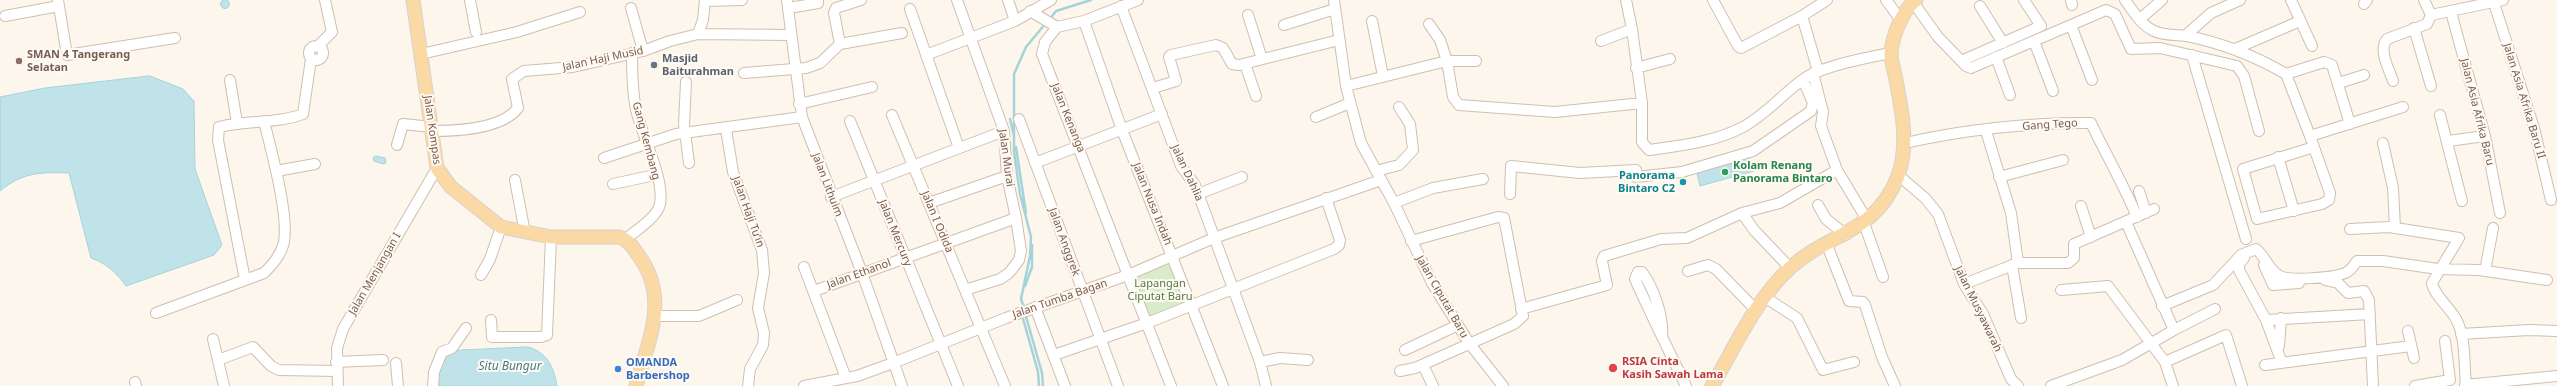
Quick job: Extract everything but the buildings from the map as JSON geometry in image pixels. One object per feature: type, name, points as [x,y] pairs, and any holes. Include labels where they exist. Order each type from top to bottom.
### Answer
[{"type":"main road","name":"Jalan Kompas","points":[[413,0],[422,54],[437,168],[451,187],[501,227],[551,237],[611,235],[626,239]]},
{"type":"main road","points":[[1712,386],[1757,310],[1790,268],[1805,256],[1866,222],[1888,198],[1898,175],[1904,143],[1891,53],[1900,19],[1914,1]]},
{"type":"main road","points":[[626,239],[647,266],[651,277],[656,304],[655,316],[636,386]]},
{"type":"street","points":[[245,280],[218,140],[219,127],[237,123],[293,118],[303,114],[311,59],[318,60],[322,57],[322,50],[318,47],[332,32],[325,0]]},
{"type":"street","points":[[470,0],[476,32]]},
{"type":"street","points":[[698,34],[703,20],[705,0],[742,0]]},
{"type":"street","points":[[788,4],[818,3],[818,0]]},
{"type":"street","points":[[840,44],[834,13],[836,8],[861,0]]},
{"type":"street","name":"Jalan Murai","points":[[957,0],[972,38],[1004,131],[1007,176],[1021,251],[1019,260],[1009,273],[1000,279],[965,290]]},
{"type":"street","points":[[1008,0],[1015,21]]},
{"type":"street","points":[[926,55],[1035,13],[1051,0]]},
{"type":"street","points":[[1035,13],[1054,25],[1084,21],[1123,3],[1138,0]]},
{"type":"street","points":[[1626,0],[1632,29],[1636,68],[1642,103],[1642,142],[1645,148],[1649,150],[1676,147],[1730,133],[1744,127],[1815,72],[1891,53]]},
{"type":"street","points":[[1713,0],[1738,46],[1741,48],[1802,16],[1827,0]]},
{"type":"street","points":[[1886,0],[1900,19]]},
{"type":"street","points":[[1961,61],[2041,26],[2024,0]]},
{"type":"street","points":[[2125,0],[2140,19],[2154,31],[2166,35],[2185,36],[2234,49],[2286,74],[2328,62],[2332,65],[2339,83],[2350,124]]},
{"type":"street","points":[[2140,19],[2162,0]]},
{"type":"street","points":[[2185,36],[2211,13],[2240,0]]},
{"type":"street","points":[[2291,0],[2312,46]]},
{"type":"street","points":[[2393,81],[2383,50],[2383,44],[2387,40],[2427,24],[2431,15],[2424,0]]},
{"type":"street","points":[[1914,1],[1938,37],[1961,61],[1972,68],[2106,10],[2115,14],[2131,49],[2160,48],[2237,66],[2244,76],[2258,131]]},
{"type":"street","points":[[2431,15],[2499,1]]},
{"type":"street","name":"Jalan Asia Afrika Baru II","points":[[2499,1],[2534,128],[2551,200]]},
{"type":"street","points":[[5,16],[58,3],[67,55],[175,38]]},
{"type":"street","name":"Jalan Dahlia","points":[[1123,3],[1182,166],[1198,194],[1232,290],[1260,362],[1266,386]]},
{"type":"street","name":"Jalan Lithuim","points":[[788,4],[799,104],[802,117],[831,197],[862,273],[892,363],[902,386]]},
{"type":"street","points":[[1284,25],[1335,5]]},
{"type":"street","name":"Jalan Ciputat Baru","points":[[1335,5],[1346,86],[1362,143],[1394,203],[1432,283],[1469,343],[1503,386]]},
{"type":"street","points":[[1980,6],[2003,43]]},
{"type":"street","points":[[631,8],[643,51]]},
{"type":"street","points":[[910,9],[959,148]]},
{"type":"street","points":[[422,54],[517,32],[580,12]]},
{"type":"street","name":"Jalan Asia Afrika Baru","points":[[2450,12],[2485,136],[2500,213]]},
{"type":"street","points":[[1248,15],[1262,60]]},
{"type":"street","points":[[1802,16],[1823,112],[1821,126],[1837,170],[1866,222],[1883,277]]},
{"type":"street","name":"Jalan Nusa Indah","points":[[1084,21],[1122,130],[1223,386]]},
{"type":"street","points":[[1372,21],[1383,76]]},
{"type":"street","points":[[2234,49],[2300,21]]},
{"type":"street","points":[[1429,24],[1440,40],[1447,61],[1453,97],[1459,105],[1555,112],[1642,103]]},
{"type":"street","name":"Jalan Kenanga","points":[[1054,25],[1045,42],[1042,54],[1171,386]]},
{"type":"street","points":[[2071,25],[2092,80]]},
{"type":"street","points":[[2414,28],[2431,86]]},
{"type":"street","points":[[1601,42],[1632,29]]},
{"type":"street","points":[[744,73],[763,70],[795,70],[820,63],[840,44],[902,33]]},
{"type":"street","name":"Jalan Haji Musid","points":[[432,129],[480,127],[513,115],[518,108],[512,79],[524,71],[573,67],[643,51],[670,41],[698,34],[791,35]]},
{"type":"street","points":[[1153,88],[1176,81],[1170,57],[1172,55],[1216,45],[1223,48],[1234,65],[1262,60],[1339,40]]},
{"type":"street","points":[[2034,41],[2053,91]]},
{"type":"street","name":"Gang Kembang","points":[[626,239],[655,213],[660,205],[656,175],[636,109],[632,53]]},
{"type":"street","points":[[2192,55],[2246,239]]},
{"type":"street","points":[[1996,57],[2010,95]]},
{"type":"street","points":[[1636,68],[1670,59]]},
{"type":"street","points":[[1346,86],[1447,61],[1476,61]]},
{"type":"street","points":[[1245,64],[1256,96]]},
{"type":"street","points":[[2286,74],[2310,136],[2314,147],[2330,193],[2329,200],[2322,204],[2259,220],[2255,216],[2243,168],[2314,147]]},
{"type":"street","points":[[2339,83],[2364,75]]},
{"type":"street","points":[[230,80],[237,123]]},
{"type":"street","points":[[1510,194],[1511,166],[1580,173],[1636,170],[1636,177],[1682,172],[1753,151],[1811,111],[1813,104],[1803,80]]},
{"type":"street","points":[[686,82],[685,132],[689,163]]},
{"type":"street","points":[[799,104],[872,87]]},
{"type":"street","points":[[1316,117],[1350,103]]},
{"type":"street","name":"Jalan Tumba Bagan","points":[[804,386],[846,378],[892,363],[1006,318],[1128,275],[1173,257],[1214,238],[1326,198],[1378,175],[1399,165],[1413,150],[1410,124],[1399,107]]},
{"type":"street","points":[[2310,136],[2403,107]]},
{"type":"street","points":[[1035,163],[1162,114]]},
{"type":"street","name":"Jalan I Odida","points":[[892,115],[1005,386]]},
{"type":"street","points":[[2440,116],[2448,141],[2462,201]]},
{"type":"street","points":[[604,158],[647,142],[685,132],[726,129],[802,117]]},
{"type":"street","name":"Jalan Anggrek","points":[[1019,120],[1118,386]]},
{"type":"street","points":[[156,314],[264,273],[275,262],[284,242],[284,224],[276,171],[264,121]]},
{"type":"street","name":"Jalan Mercury","points":[[850,121],[958,386]]},
{"type":"street","name":"Gang Tego","points":[[1904,143],[1986,131],[2069,123],[2091,123],[2110,164],[2125,187],[2146,213]]},
{"type":"street","points":[[398,145],[403,124],[432,129]]},
{"type":"street","name":"Jalan Haji Tu’in","points":[[726,129],[733,172],[762,250],[764,260],[758,308],[764,333],[763,345],[750,369],[748,386]]},
{"type":"street","points":[[831,197],[874,179],[1004,131]]},
{"type":"street","points":[[1986,131],[2011,213],[2021,318]]},
{"type":"street","points":[[2448,141],[2485,136]]},
{"type":"street","points":[[2384,143],[2393,188],[2395,228]]},
{"type":"street","points":[[2278,157],[2294,211]]},
{"type":"street","points":[[1999,177],[2063,160]]},
{"type":"street","points":[[276,171],[315,164]]},
{"type":"street","name":"Jalan Menjangan I","points":[[338,386],[336,366],[337,348],[343,329],[437,168]]},
{"type":"street","points":[[1521,309],[1607,285],[1602,261],[1604,256],[1661,239],[1687,238],[1742,213],[1780,203],[1837,170]]},
{"type":"street","points":[[612,184],[656,175]]},
{"type":"street","name":"Jalan Musyawarah","points":[[1898,175],[1925,198],[1938,214],[1964,284],[1983,314],[2011,379],[2018,386]]},
{"type":"street","points":[[929,204],[1007,176]]},
{"type":"street","points":[[1198,194],[1242,177]]},
{"type":"street","points":[[1394,203],[1433,188],[1483,179]]},
{"type":"street","points":[[515,180],[525,233]]},
{"type":"street","points":[[1964,284],[2015,264],[2068,263],[2074,258],[2074,244],[2146,213],[2139,192]]},
{"type":"street","points":[[1054,355],[1232,290],[1337,247],[1340,240],[1326,198]]},
{"type":"street","points":[[1818,205],[1826,219],[1846,234]]},
{"type":"street","points":[[2081,206],[2091,237]]},
{"type":"street","points":[[1742,213],[1754,230],[1790,268]]},
{"type":"street","points":[[1400,371],[1423,365],[1514,324],[1523,316],[1505,219],[1498,217],[1411,241]]},
{"type":"street","name":"Jalan Ethanol","points":[[814,291],[1016,218]]},
{"type":"street","points":[[2126,222],[2162,306],[2174,330]]},
{"type":"street","points":[[481,275],[490,259],[501,227]]},
{"type":"street","points":[[2350,229],[2395,228],[2459,238],[2438,269],[2432,283],[2432,288],[2451,309],[2461,334],[2465,385],[2557,376]]},
{"type":"street","points":[[2485,271],[2493,228]]},
{"type":"street","points":[[491,320],[492,337],[547,335],[551,237]]},
{"type":"street","points":[[1827,245],[1849,301],[1863,302],[1868,309],[1882,357],[1895,386]]},
{"type":"street","points":[[2162,306],[2213,285],[2241,255],[2256,249],[2263,255],[2272,270],[2279,276],[2289,279],[2337,276],[2346,272],[2357,261],[2383,261],[2438,269],[2485,271],[2548,280]]},
{"type":"street","points":[[2282,363],[2279,349],[2266,320],[2239,270],[2239,264],[2247,255],[2255,253],[2260,258],[2273,285],[2282,286],[2330,279],[2338,283],[2348,292],[2364,291],[2369,300],[2370,350],[2373,386]]},
{"type":"street","points":[[1688,271],[1708,265],[1716,269],[1757,310]]},
{"type":"street","points":[[804,267],[846,378]]},
{"type":"street","points":[[1662,337],[1663,326],[1647,280],[1642,272],[1638,272],[1635,279],[1662,337],[1686,386]]},
{"type":"street","points":[[2061,290],[2108,286],[2165,362],[2173,386]]},
{"type":"street","points":[[1766,298],[1796,318],[1823,370],[1854,362]]},
{"type":"street","points":[[655,316],[699,316],[737,300]]},
{"type":"street","points":[[2051,386],[2122,360],[2151,342],[2215,308]]},
{"type":"street","points":[[1032,309],[1054,355],[1065,386]]},
{"type":"street","points":[[2266,320],[2370,314]]},
{"type":"street","points":[[2279,349],[2281,318]]},
{"type":"street","points":[[1405,350],[1458,325]]},
{"type":"street","points":[[433,386],[434,372],[442,352],[452,348],[466,328]]},
{"type":"street","points":[[2461,334],[2529,330],[2557,331]]},
{"type":"street","points":[[2408,331],[2414,358]]},
{"type":"street","points":[[2165,362],[2226,335],[2242,386]]},
{"type":"street","points":[[213,339],[224,386]]},
{"type":"street","points":[[2415,386],[2450,380],[2445,340]]},
{"type":"street","points":[[2265,365],[2370,350],[2411,346]]},
{"type":"street","points":[[218,360],[253,347],[271,366],[279,370],[336,366],[383,360]]},
{"type":"street","points":[[1260,362],[1280,358],[1308,360]]},
{"type":"street","points":[[396,363],[398,386]]},
{"type":"street","points":[[1423,365],[1433,386]]},
{"type":"green space","name":"Lapangan Ciputat Baru","points":[[1172,261],[1188,304],[1148,319],[1131,276]]},
{"type":"water","points":[[223,0],[227,0],[229,4],[227,8],[223,8],[221,6],[221,2]]},
{"type":"water","points":[[150,76],[183,89],[194,101],[195,169],[222,245],[214,255],[126,286],[111,269],[91,258],[69,173],[33,174],[17,180],[0,191],[0,97],[45,88]]},
{"type":"water","points":[[376,156],[385,158],[386,163],[383,164],[374,161],[373,158]]},
{"type":"water","name":"Kolam Renang Panorama Bintaro","points":[[1749,157],[1754,171],[1700,186],[1697,173]]},
{"type":"water","name":"Situ Bungur","points":[[528,347],[535,349],[548,361],[552,367],[557,386],[436,386],[436,375],[448,352]]},
{"type":"waterway","points":[[1050,19],[1056,11],[1091,0]]},
{"type":"waterway","points":[[1024,308],[1021,299],[1030,256],[1031,237],[1020,194],[1014,152],[1014,74],[1026,47],[1046,23]]},
{"type":"waterway","points":[[1010,119],[1014,136]]},
{"type":"waterway","points":[[1016,147],[1026,213]]},
{"type":"waterway","points":[[1025,286],[1032,267],[1032,245]]},
{"type":"waterway","points":[[1025,313],[1042,373],[1043,386]]},
{"type":"waterway","points":[[1022,315],[1038,372],[1039,386]]},
{"type":"place","name":"SMAN 4 Tangerang Selatan","points":[[19,61]]},
{"type":"place","name":"Masjid Baiturahman","points":[[654,65]]},
{"type":"place","name":"Kolam Renang Panorama Bintaro","points":[[1725,172]]},
{"type":"place","name":"Panorama Bintaro C2","points":[[1683,182]]},
{"type":"place","name":"RSIA Cinta Kasih Sawah Lama","points":[[1613,368]]},
{"type":"place","name":"OMANDA Barbershop","points":[[618,369]]}]
